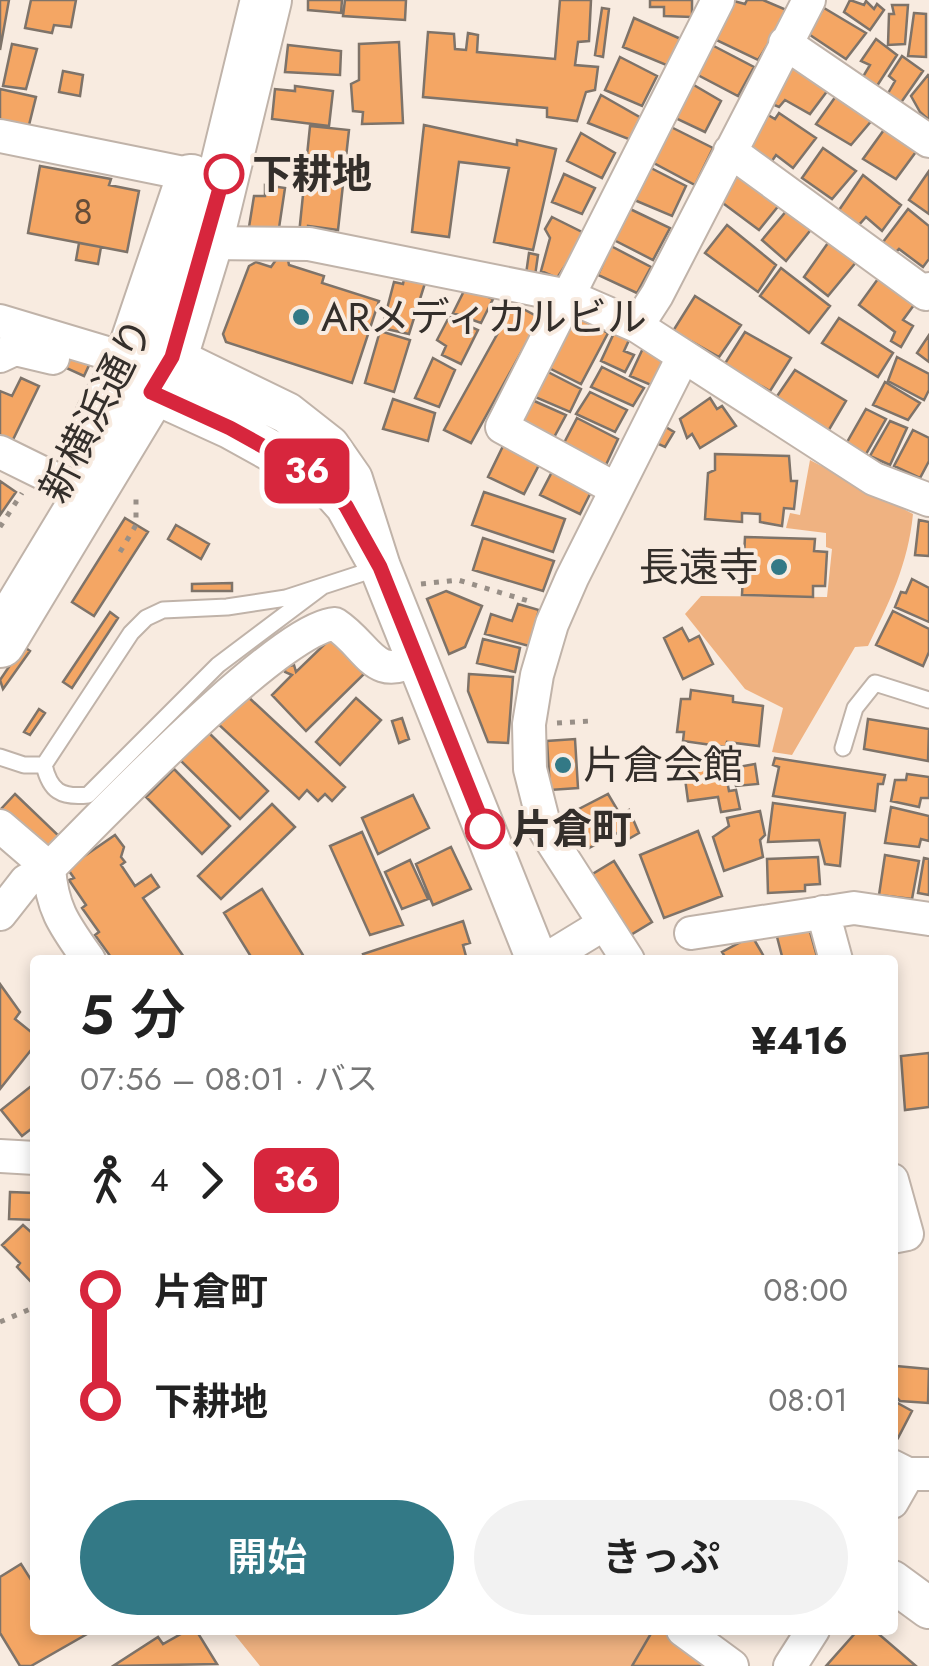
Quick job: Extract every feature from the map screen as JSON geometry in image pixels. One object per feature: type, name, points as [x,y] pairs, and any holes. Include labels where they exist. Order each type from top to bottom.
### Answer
[{"type":"main road","name":"新横浜通り","points":[[0,579],[64,484],[151,370],[234,0]]},
{"type":"main road","name":"新横浜通り","points":[[3,630],[151,370],[206,243],[266,0]]},
{"type":"street","points":[[616,489],[502,428],[718,0]]},
{"type":"street","points":[[637,326],[657,295],[809,0]]},
{"type":"street","points":[[785,42],[929,141]]},
{"type":"street","points":[[0,136],[193,175]]},
{"type":"street","points":[[730,151],[926,294],[929,289]]},
{"type":"street","points":[[206,243],[309,244],[568,296],[637,326],[874,479],[929,500]]},
{"type":"street","points":[[0,321],[287,413],[329,446],[352,479],[385,577],[535,955]]},
{"type":"street","points":[[0,356],[15,349],[54,358],[62,339]]},
{"type":"street","points":[[625,955],[546,832],[530,769],[530,724],[537,675],[558,610],[683,357]]},
{"type":"street","points":[[0,452],[64,484]]},
{"type":"street","points":[[0,914],[26,881],[49,868],[250,674],[290,646],[328,624],[335,624],[383,667],[401,668],[418,658]]},
{"type":"street","points":[[0,826],[49,868],[51,895],[58,915],[86,955]]},
{"type":"street","points":[[691,933],[854,908],[929,919]]},
{"type":"street","points":[[823,912],[835,955]]},
{"type":"street","points":[[553,955],[604,924]]},
{"type":"street","points":[[0,1156],[30,1158]]},
{"type":"street","points":[[898,1203],[906,1234],[898,1236]]},
{"type":"street","points":[[898,1585],[929,1608]]},
{"type":"street","points":[[690,1635],[732,1666]]},
{"type":"street","points":[[790,1666],[810,1635]]},
{"type":"lane","points":[[323,586],[218,665],[88,794],[71,796],[55,791],[44,764],[131,634],[146,618],[163,610],[253,604],[323,586],[385,577]]},
{"type":"lane","points":[[842,748],[855,708],[875,683],[929,700]]},
{"type":"lane","points":[[0,757],[24,765],[44,764]]},
{"type":"path","points":[[120,552],[136,525],[136,491]]},
{"type":"path","points":[[385,577],[458,580],[558,610]]},
{"type":"path","points":[[0,1322],[30,1309]]},
{"type":"shaded area","points":[[810,460],[913,514],[902,566],[868,646],[855,647],[792,755],[772,752],[783,708],[745,689],[685,614],[701,596],[827,597],[832,549],[826,547],[826,533],[786,528],[790,513],[800,515]]},
{"type":"shaded area","points":[[235,1635],[650,1635],[632,1666],[260,1666]]},
{"type":"building","points":[[0,0],[9,0],[0,50]]},
{"type":"building","points":[[31,0],[76,0],[71,27],[54,25],[52,33],[25,28]]},
{"type":"building","points":[[308,0],[342,0],[341,13],[308,10]]},
{"type":"building","points":[[345,0],[406,0],[405,20],[343,16]]},
{"type":"building","points":[[560,0],[591,0],[589,41],[578,42],[575,65],[598,67],[595,90],[586,92],[577,121],[547,117],[547,108],[423,97],[428,32],[454,34],[455,49],[466,50],[468,33],[478,35],[477,52],[555,59]]},
{"type":"building","points":[[650,0],[692,0],[692,17],[664,16],[664,7],[650,7]]},
{"type":"building","points":[[730,0],[745,4],[747,0],[763,0],[789,11],[758,60],[712,38]]},
{"type":"building","points":[[850,0],[864,5],[866,1],[874,9],[877,4],[884,10],[870,30],[844,12]]},
{"type":"building","points":[[892,5],[908,5],[905,44],[888,45]]},
{"type":"building","points":[[602,8],[609,9],[603,57],[595,55]]},
{"type":"building","points":[[824,8],[866,33],[846,59],[807,33]]},
{"type":"building","points":[[914,13],[926,14],[926,57],[908,56]]},
{"type":"building","points":[[634,18],[683,40],[671,67],[623,47]]},
{"type":"building","points":[[876,39],[897,55],[875,89],[861,80],[870,65],[861,61]]},
{"type":"building","points":[[399,42],[403,123],[362,124],[363,112],[353,111],[351,84],[359,80],[359,44]]},
{"type":"building","points":[[708,43],[754,67],[738,96],[694,73]]},
{"type":"building","points":[[12,44],[37,49],[26,89],[3,86]]},
{"type":"building","points":[[288,45],[341,51],[340,75],[285,72]]},
{"type":"building","points":[[902,56],[923,71],[900,104],[887,95],[895,81],[889,76]]},
{"type":"building","points":[[620,57],[657,76],[642,106],[605,90]]},
{"type":"building","points":[[787,61],[828,90],[810,114],[785,100],[779,107],[763,100]]},
{"type":"building","points":[[63,71],[83,75],[80,96],[59,92]]},
{"type":"building","points":[[929,76],[929,120],[911,96]]},
{"type":"building","points":[[687,81],[721,101],[705,132],[671,116]]},
{"type":"building","points":[[295,86],[333,91],[329,126],[272,119],[275,89],[295,91]]},
{"type":"building","points":[[0,89],[36,97],[28,129],[0,125]]},
{"type":"building","points":[[601,95],[643,119],[631,140],[588,123]]},
{"type":"building","points":[[836,96],[873,119],[851,145],[816,124]]},
{"type":"building","points":[[779,113],[816,138],[793,168],[776,155],[772,161],[752,148],[744,137],[768,115],[775,119]]},
{"type":"building","points":[[424,125],[517,145],[517,140],[556,149],[533,250],[494,242],[509,168],[459,162],[449,237],[412,232]]},
{"type":"building","points":[[310,126],[349,130],[338,230],[308,226],[307,234],[299,234]]},
{"type":"building","points":[[669,126],[713,148],[695,185],[650,161]]},
{"type":"building","points":[[886,127],[918,149],[896,179],[863,159]]},
{"type":"building","points":[[581,133],[615,153],[602,178],[567,161]]},
{"type":"building","points":[[823,148],[856,171],[832,199],[802,178]]},
{"type":"building","points":[[40,166],[111,179],[109,185],[139,191],[127,252],[28,233]]},
{"type":"building","points":[[647,166],[686,186],[672,216],[632,199]]},
{"type":"building","points":[[735,170],[780,204],[759,230],[716,198]]},
{"type":"building","points":[[929,171],[929,214],[909,200]]},
{"type":"building","points":[[564,174],[595,188],[582,214],[552,202]]},
{"type":"building","points":[[863,175],[901,205],[882,231],[866,217],[857,227],[837,213]]},
{"type":"building","points":[[265,185],[285,188],[279,228],[249,227],[254,196],[265,196]]},
{"type":"building","points":[[628,208],[670,228],[653,260],[612,239]]},
{"type":"building","points":[[788,209],[813,227],[786,261],[762,240]]},
{"type":"building","points":[[908,209],[929,226],[929,259],[923,267],[899,249],[889,259],[877,250]]},
{"type":"building","points":[[552,217],[586,234],[557,278],[541,271],[550,238],[545,229]]},
{"type":"building","points":[[727,225],[776,265],[758,292],[705,253]]},
{"type":"building","points":[[830,240],[857,261],[828,296],[804,277]]},
{"type":"building","points":[[79,243],[101,247],[98,264],[76,260]]},
{"type":"building","points":[[611,246],[651,267],[637,293],[598,275]]},
{"type":"building","points":[[529,253],[538,255],[535,276],[526,274]]},
{"type":"building","name":"ARメディカルビル","points":[[278,257],[288,260],[289,265],[324,276],[322,283],[379,301],[352,383],[226,342],[223,334],[249,266],[256,262],[271,267]]},
{"type":"building","points":[[781,268],[830,306],[809,333],[760,296]]},
{"type":"building","points":[[405,274],[426,280],[409,334],[382,328],[394,282],[403,284]]},
{"type":"building","points":[[880,276],[914,305],[903,320],[913,326],[901,347],[891,341],[895,332],[859,305]]},
{"type":"building","points":[[466,287],[493,299],[481,323],[453,313]]},
{"type":"building","points":[[695,296],[741,325],[719,357],[673,331]]},
{"type":"building","points":[[514,304],[540,318],[471,443],[444,430]]},
{"type":"building","points":[[449,317],[478,330],[461,364],[442,355],[446,346],[437,340]]},
{"type":"building","points":[[576,317],[608,333],[581,384],[549,368]]},
{"type":"building","points":[[839,318],[893,353],[878,377],[822,343]]},
{"type":"building","points":[[380,331],[410,340],[394,392],[365,383]]},
{"type":"building","points":[[745,332],[791,358],[770,391],[724,365]]},
{"type":"building","points":[[614,333],[629,340],[624,351],[634,355],[625,372],[601,361]]},
{"type":"building","points":[[929,335],[929,362],[917,353]]},
{"type":"building","points":[[644,346],[666,360],[651,385],[630,376]]},
{"type":"building","points":[[70,354],[90,363],[84,376],[64,367]]},
{"type":"building","points":[[897,357],[929,374],[929,390],[924,400],[888,381]]},
{"type":"building","points":[[433,358],[455,370],[439,407],[415,398]]},
{"type":"building","points":[[602,367],[644,388],[633,406],[591,387]]},
{"type":"building","points":[[795,370],[846,401],[827,433],[773,402]]},
{"type":"building","points":[[548,372],[581,389],[570,412],[535,397]]},
{"type":"building","points":[[21,378],[39,386],[8,450],[0,447],[0,391],[12,396]]},
{"type":"building","points":[[885,382],[920,403],[908,420],[873,405]]},
{"type":"building","points":[[590,392],[627,410],[615,432],[576,414]]},
{"type":"building","points":[[710,398],[717,409],[722,406],[736,426],[700,448],[692,434],[687,438],[680,419]]},
{"type":"building","points":[[393,399],[435,413],[428,441],[383,429]]},
{"type":"building","points":[[532,400],[566,415],[552,441],[518,425]]},
{"type":"building","points":[[866,409],[886,419],[866,454],[846,444]]},
{"type":"building","points":[[577,418],[618,439],[605,467],[564,443]]},
{"type":"building","points":[[890,421],[907,428],[890,465],[870,456]]},
{"type":"building","points":[[664,426],[674,432],[665,447],[656,443]]},
{"type":"building","points":[[913,430],[929,438],[929,461],[920,478],[894,466]]},
{"type":"building","points":[[504,444],[540,463],[524,494],[488,477]]},
{"type":"building","points":[[715,454],[789,456],[791,481],[797,481],[794,509],[784,508],[782,526],[760,522],[760,514],[742,513],[742,522],[705,519],[708,473],[715,470]]},
{"type":"building","points":[[553,470],[592,490],[580,514],[540,495]]},
{"type":"building","points":[[0,481],[16,492],[0,515]]},
{"type":"building","points":[[484,492],[565,519],[553,552],[472,525]]},
{"type":"building","points":[[125,518],[148,532],[94,616],[72,602]]},
{"type":"building","points":[[919,520],[929,522],[929,556],[915,555]]},
{"type":"building","points":[[176,525],[209,544],[201,559],[168,539]]},
{"type":"building","points":[[745,537],[815,539],[814,551],[827,552],[825,586],[813,586],[813,597],[742,595]]},
{"type":"building","points":[[483,538],[554,561],[543,591],[473,570]]},
{"type":"building","points":[[912,579],[929,588],[929,622],[895,607]]},
{"type":"building","points":[[232,583],[232,591],[192,591],[192,584]]},
{"type":"building","points":[[446,591],[482,606],[465,647],[449,654],[427,599]]},
{"type":"building","points":[[518,604],[539,610],[529,646],[485,634],[491,614],[512,621]]},
{"type":"building","points":[[893,611],[929,629],[929,652],[923,666],[876,645]]},
{"type":"building","points":[[110,612],[118,618],[72,688],[63,682]]},
{"type":"building","points":[[682,628],[689,641],[699,636],[713,664],[683,679],[664,638]]},
{"type":"building","points":[[330,639],[364,674],[306,731],[272,695],[292,675],[285,672],[285,667],[294,665],[296,672]]},
{"type":"building","points":[[483,639],[520,648],[515,672],[477,663]]},
{"type":"building","points":[[23,646],[30,651],[3,689],[0,680]]},
{"type":"building","points":[[469,674],[513,677],[508,743],[488,742],[468,691]]},
{"type":"building","points":[[691,690],[733,696],[733,702],[763,706],[759,746],[727,742],[726,747],[683,741],[684,732],[677,732],[681,699],[690,699]]},
{"type":"building","points":[[244,693],[345,787],[332,801],[325,794],[318,801],[307,790],[299,799],[217,723]]},
{"type":"building","points":[[356,698],[381,720],[340,765],[316,742]]},
{"type":"building","points":[[39,709],[45,713],[30,735],[24,732]]},
{"type":"building","points":[[402,718],[409,739],[399,743],[392,721]]},
{"type":"building","points":[[868,719],[929,729],[928,761],[864,749]]},
{"type":"building","points":[[205,729],[268,791],[240,819],[177,757]]},
{"type":"building","name":"片倉会館","points":[[575,739],[578,788],[550,790],[547,741]]},
{"type":"building","points":[[775,758],[885,775],[883,784],[878,784],[875,811],[773,796],[779,767],[773,765]]},
{"type":"building","points":[[755,764],[758,784],[736,786],[733,768]]},
{"type":"building","points":[[724,765],[729,791],[736,790],[740,809],[721,812],[718,797],[688,801],[684,771]]},
{"type":"building","points":[[174,769],[230,826],[202,854],[146,797]]},
{"type":"building","points":[[907,774],[929,777],[929,798],[921,798],[919,807],[891,801],[895,780],[906,780]]},
{"type":"building","points":[[15,794],[61,838],[48,854],[1,809]]},
{"type":"building","points":[[608,794],[621,816],[629,810],[639,833],[625,841],[621,831],[589,848],[573,812]]},
{"type":"building","points":[[413,795],[429,828],[378,854],[362,818]]},
{"type":"building","points":[[773,803],[845,813],[840,866],[825,864],[819,840],[768,842]]},
{"type":"building","points":[[272,804],[295,827],[221,899],[198,876]]},
{"type":"building","points":[[891,807],[929,816],[929,841],[921,839],[919,847],[885,843]]},
{"type":"building","points":[[760,811],[765,835],[760,840],[763,857],[724,871],[713,837],[729,826],[727,818]]},
{"type":"building","points":[[698,831],[722,896],[664,918],[640,855]]},
{"type":"building","points":[[362,832],[403,925],[370,935],[330,846]]},
{"type":"building","points":[[115,835],[124,847],[121,857],[125,862],[121,865],[135,886],[151,875],[159,887],[143,898],[183,955],[109,955],[95,935],[99,932],[82,908],[86,905],[69,880],[74,878],[67,868]]},
{"type":"building","points":[[451,847],[471,889],[433,905],[416,864]]},
{"type":"building","points":[[885,855],[919,861],[912,899],[879,895]]},
{"type":"building","points":[[818,857],[820,884],[805,885],[805,891],[768,893],[767,859]]},
{"type":"building","points":[[924,858],[929,859],[929,895],[918,893]]},
{"type":"building","points":[[410,860],[428,899],[402,909],[385,872]]},
{"type":"building","points":[[614,861],[652,922],[624,939],[586,878]]},
{"type":"building","points":[[262,889],[303,955],[250,955],[224,913]]},
{"type":"building","points":[[463,921],[470,943],[463,945],[466,955],[363,954]]},
{"type":"building","points":[[808,925],[817,955],[782,955],[776,933]]},
{"type":"building","points":[[752,936],[763,955],[724,955],[722,952]]},
{"type":"building","points":[[0,984],[20,1012],[15,1019],[30,1031],[30,1051],[0,1089]]},
{"type":"building","points":[[929,1053],[929,1107],[905,1110],[901,1056]]},
{"type":"building","points":[[30,1087],[30,1130],[22,1136],[1,1110]]},
{"type":"building","points":[[10,1192],[30,1193],[30,1220],[9,1219]]},
{"type":"building","points":[[23,1225],[30,1231],[30,1281],[17,1267],[20,1263],[2,1245]]},
{"type":"building","points":[[898,1366],[929,1369],[928,1403],[900,1401]]},
{"type":"building","points":[[898,1403],[912,1411],[898,1438]]},
{"type":"building","points":[[21,1564],[30,1578],[30,1635],[85,1635],[31,1666],[20,1666],[0,1633],[0,1577]]},
{"type":"building","points":[[179,1635],[199,1635],[217,1664],[113,1666],[158,1637],[163,1644]]},
{"type":"building","points":[[650,1635],[674,1635],[707,1655],[701,1666],[632,1666]]},
{"type":"building","points":[[854,1635],[880,1635],[916,1666],[826,1666]]},
{"type":"bus line","name":"36","points":[[224,174],[172,357],[151,392],[230,428],[322,479],[346,506],[380,567],[485,829]]},
{"type":"place","name":"下耕地","points":[[224,174]]},
{"type":"place","name":"ARメディカルビル","points":[[301,317]]},
{"type":"place","name":"長遠寺","points":[[779,567]]},
{"type":"place","name":"片倉会館","points":[[563,765]]},
{"type":"place","name":"片倉町","points":[[485,829]]}]
